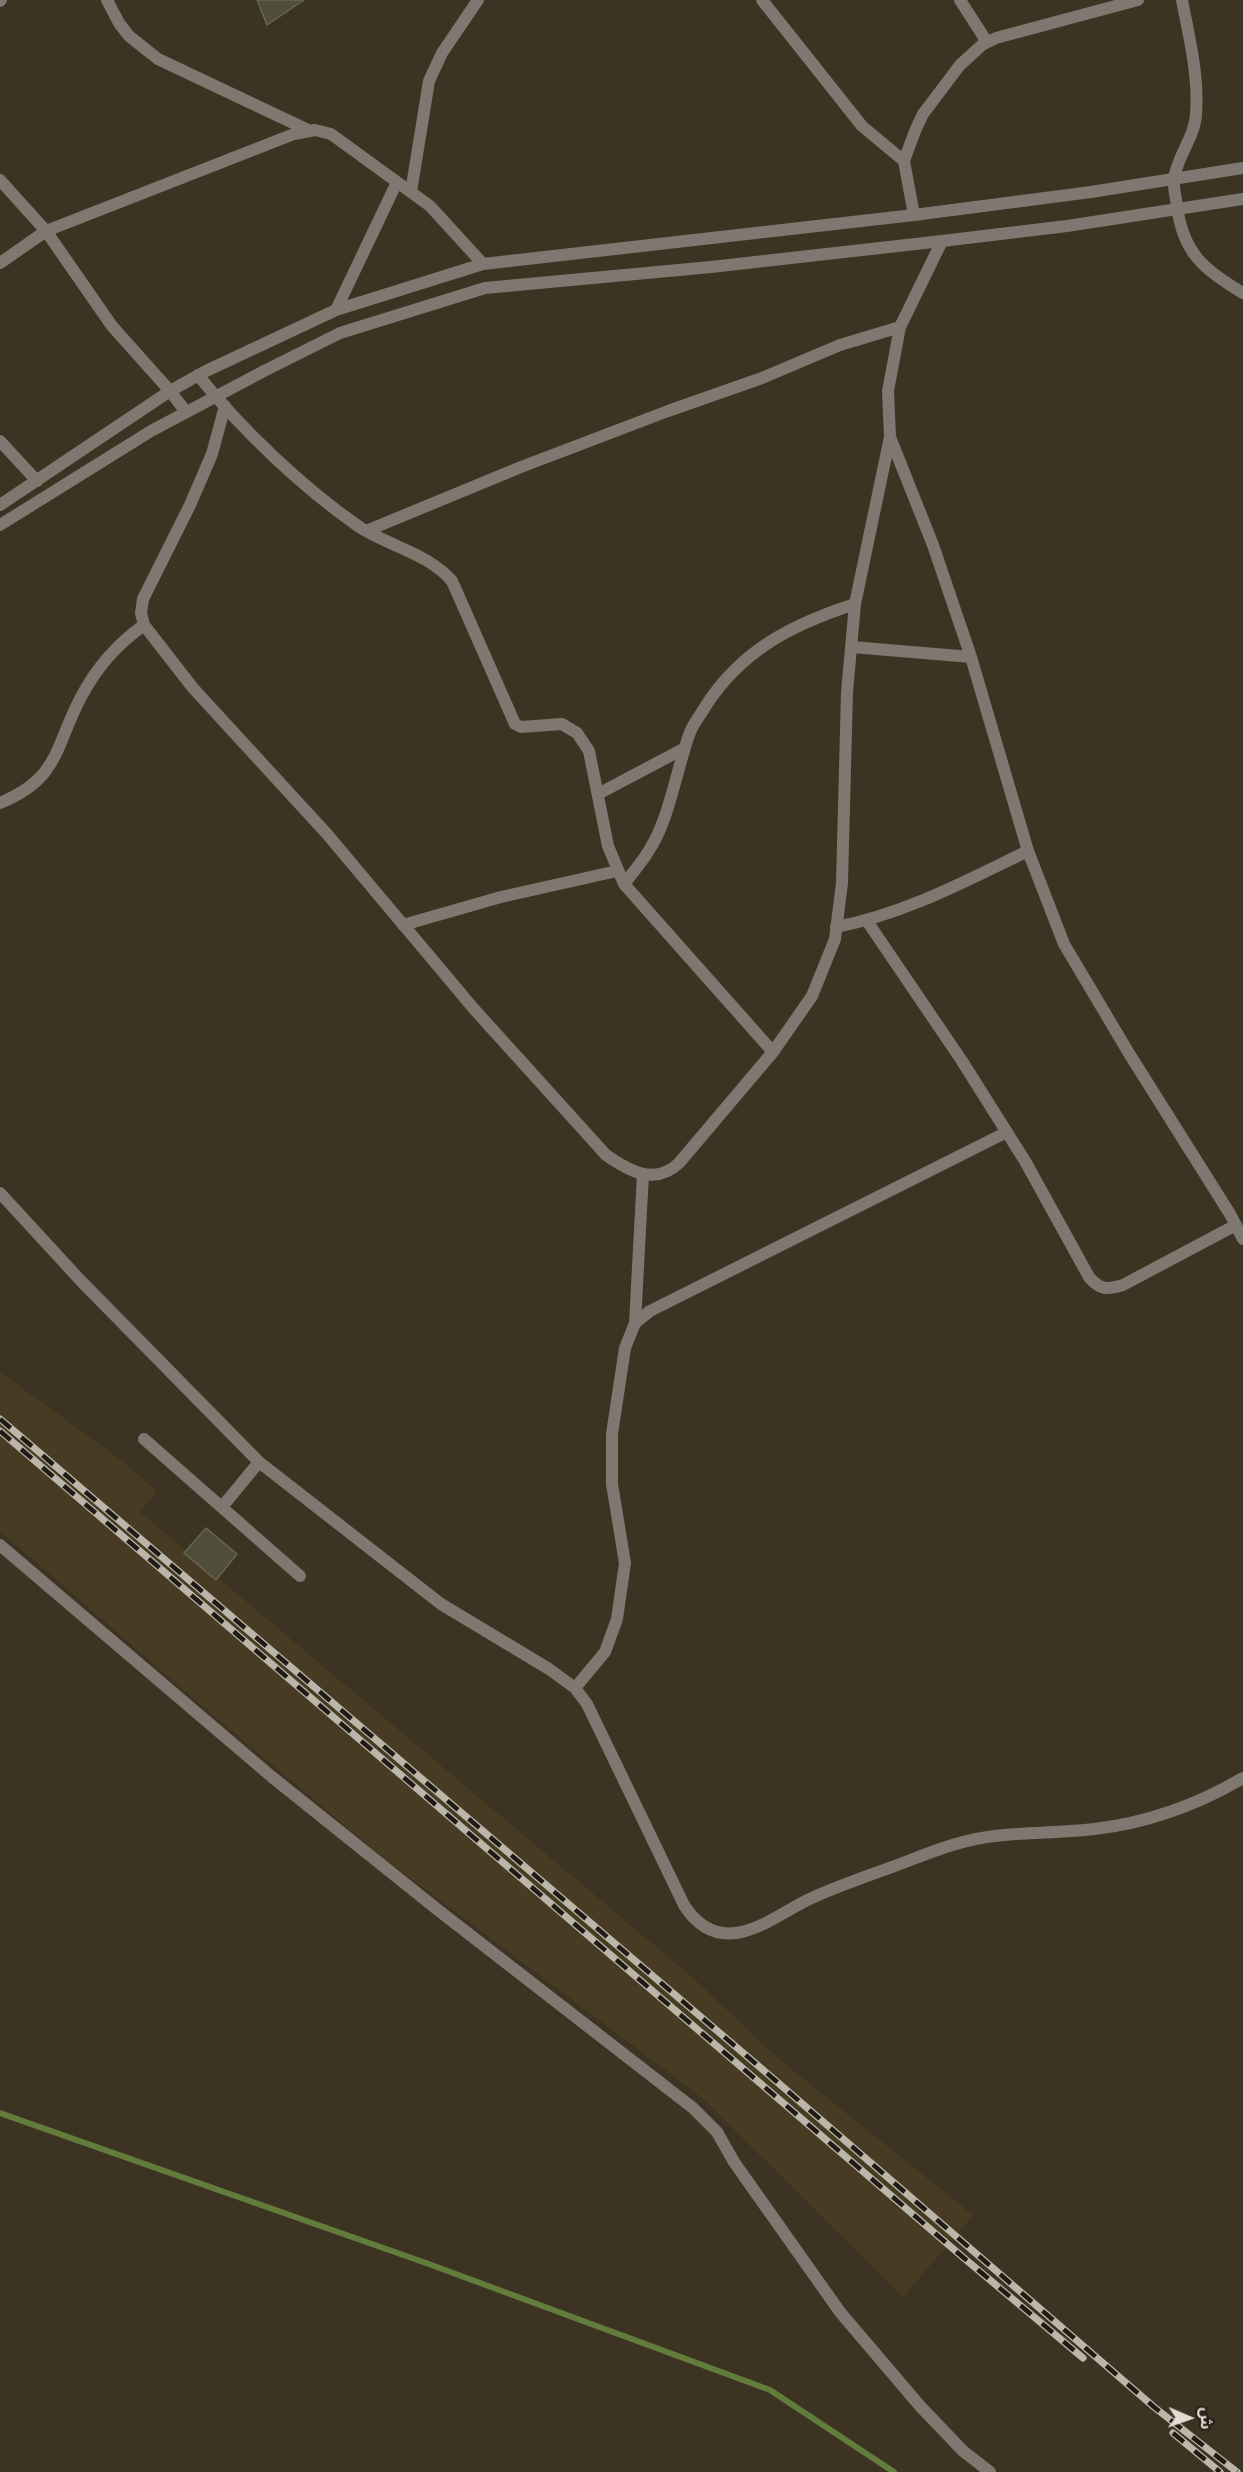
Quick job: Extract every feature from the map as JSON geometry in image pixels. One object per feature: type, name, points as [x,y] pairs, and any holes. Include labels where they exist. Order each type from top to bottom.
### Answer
[{"type":"street","points":[[107,0],[129,36],[158,59],[308,130],[331,134],[430,207],[483,264]]},
{"type":"street","points":[[411,192],[429,81],[442,53],[478,0]]},
{"type":"street","points":[[762,0],[862,126],[904,161]]},
{"type":"street","points":[[960,0],[987,42]]},
{"type":"street","points":[[914,215],[904,161],[923,114],[960,65],[987,42],[996,38],[1138,0]]},
{"type":"street","points":[[1182,0],[1194,67],[1196,114],[1193,130],[1174,179],[1184,240],[1222,280],[1243,293]]},
{"type":"street","points":[[0,263],[46,231],[308,130]]},
{"type":"street","points":[[0,505],[170,390],[198,375],[336,310],[483,264],[914,215],[1243,168]]},
{"type":"street","points":[[0,180],[46,231],[112,326],[170,390],[186,412]]},
{"type":"street","points":[[336,310],[397,182]]},
{"type":"street","points":[[0,525],[186,412],[340,333],[485,288],[711,267],[942,241],[1066,226],[1243,199]]},
{"type":"street","points":[[225,406],[212,454],[190,505],[143,599],[141,613],[144,625],[193,688],[327,834],[474,1009],[606,1155],[623,1167],[643,1174],[657,1175],[675,1167],[773,1052],[812,996],[835,939],[844,848],[847,692],[855,604],[890,437],[888,392],[900,327],[942,241]]},
{"type":"street","points":[[366,531],[521,467],[762,378],[840,345],[900,327]]},
{"type":"street","points":[[198,375],[215,396],[293,475],[366,531],[445,572],[458,591],[515,724],[521,727],[559,724],[573,728],[589,752],[608,846],[624,884],[773,1052]]},
{"type":"street","points":[[890,437],[933,545],[971,657],[1028,851],[1069,953],[1233,1219],[1243,1239]]},
{"type":"street","points":[[0,441],[37,481]]},
{"type":"street","points":[[624,884],[652,846],[663,820],[690,732],[714,693],[740,662],[789,630],[819,615],[855,604]]},
{"type":"street","points":[[0,802],[27,790],[45,772],[94,674],[115,648],[144,625]]},
{"type":"street","points":[[852,647],[971,657]]},
{"type":"street","points":[[597,794],[685,748]]},
{"type":"street","points":[[836,927],[867,921],[917,904],[1028,851]]},
{"type":"street","points":[[403,925],[501,897],[617,871]]},
{"type":"street","points":[[867,921],[1007,1132],[1089,1277],[1097,1286],[1104,1289],[1123,1285],[1233,1219],[1243,1209]]},
{"type":"street","points":[[635,1323],[650,1311],[1007,1132]]},
{"type":"street","points":[[575,1688],[605,1652],[617,1619],[626,1563],[612,1484],[612,1434],[625,1348],[635,1323],[643,1174]]},
{"type":"street","points":[[0,1193],[81,1281],[259,1462],[441,1604],[549,1669],[575,1688],[587,1704],[684,1905],[693,1918],[705,1928],[717,1932],[736,1933],[753,1928],[814,1896],[960,1843],[993,1836],[1096,1829],[1169,1814],[1220,1792],[1243,1778]]},
{"type":"street","points":[[144,1439],[300,1576]]},
{"type":"street","points":[[222,1507],[259,1462]]},
{"type":"street","points":[[0,1545],[272,1777],[438,1910],[693,2108],[717,2132],[734,2162],[840,2312],[920,2406],[963,2451],[990,2472]]},
{"type":"shaded area","points":[[0,1372],[121,1460],[157,1491],[140,1512],[692,1977],[781,2061],[973,2215],[903,2297],[701,2097],[380,1855],[201,1705],[0,1531]]},
{"type":"building","points":[[257,0],[304,0],[267,25]]},
{"type":"building","points":[[206,1528],[237,1554],[216,1580],[184,1553]]},
{"type":"waterway","points":[[0,2113],[426,2263],[770,2390],[894,2472]]},
{"type":"railway","points":[[0,1419],[769,2075],[1154,2407],[1237,2472]]},
{"type":"railway","points":[[0,1431],[1083,2358]]},
{"type":"railway","points":[[1173,2433],[1220,2472]]}]
